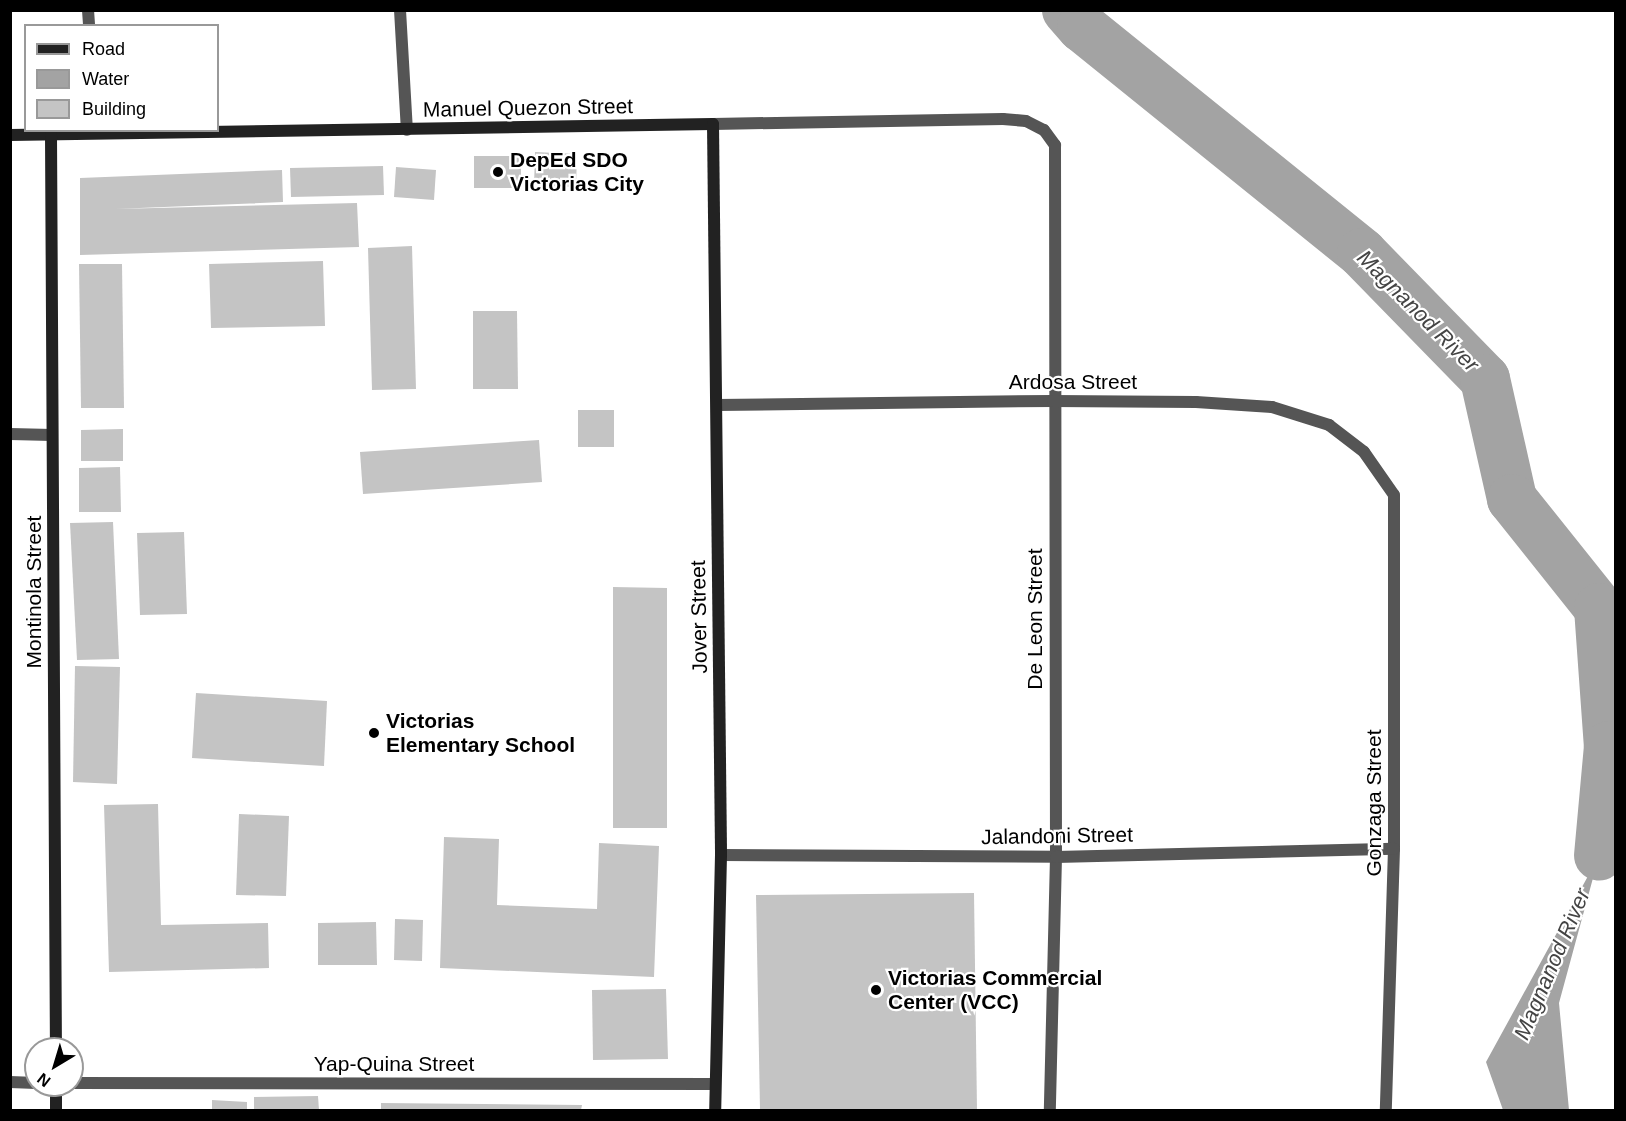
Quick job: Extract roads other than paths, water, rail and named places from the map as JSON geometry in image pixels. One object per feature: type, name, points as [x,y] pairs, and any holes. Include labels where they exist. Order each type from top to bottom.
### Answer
[{"type":"street","points":[[400,10],[407,130]]},
{"type":"street","name":"Manuel Quezon Street","points":[[219,132],[1003,119],[1026,121],[1044,130]]},
{"type":"street","name":"Jover Street","points":[[713,124],[721,855],[715,1110]]},
{"type":"street","name":"De Leon Street","points":[[1044,130],[1055,145],[1053,401],[1056,857],[1050,1110]]},
{"type":"street","name":"Manuel Quezon Street","points":[[10,135],[199,132]]},
{"type":"street","name":"Montinola Street","points":[[51,135],[56,1037]]},
{"type":"street","name":"Ardosa Street","points":[[717,405],[1053,401],[1197,402],[1272,407],[1329,425],[1364,452],[1394,495]]},
{"type":"street","points":[[10,434],[52,435]]},
{"type":"street","name":"Gonzaga Street","points":[[1386,1110],[1394,849],[1394,495]]},
{"type":"street","name":"Jalandoni Street","points":[[721,855],[1056,857],[1394,849]]},
{"type":"street","name":"Yap-Quina Street","points":[[84,1083],[715,1084]]},
{"type":"water","points":[[1599,856],[1559,1003],[1569,1110],[1503,1110],[1486,1062]]},
{"type":"waterway","name":"Magnanod River","points":[[1067,10],[1082,27],[1362,253],[1485,379],[1512,499],[1599,608],[1609,746],[1599,856]]},
{"type":"place","name":"DepEd SDO Victorias City","points":[[498,172]]},
{"type":"place","name":"Victorias Elementary School","points":[[374,733]]},
{"type":"place","name":"Victorias Commercial Center (VCC)","points":[[876,990]]}]
